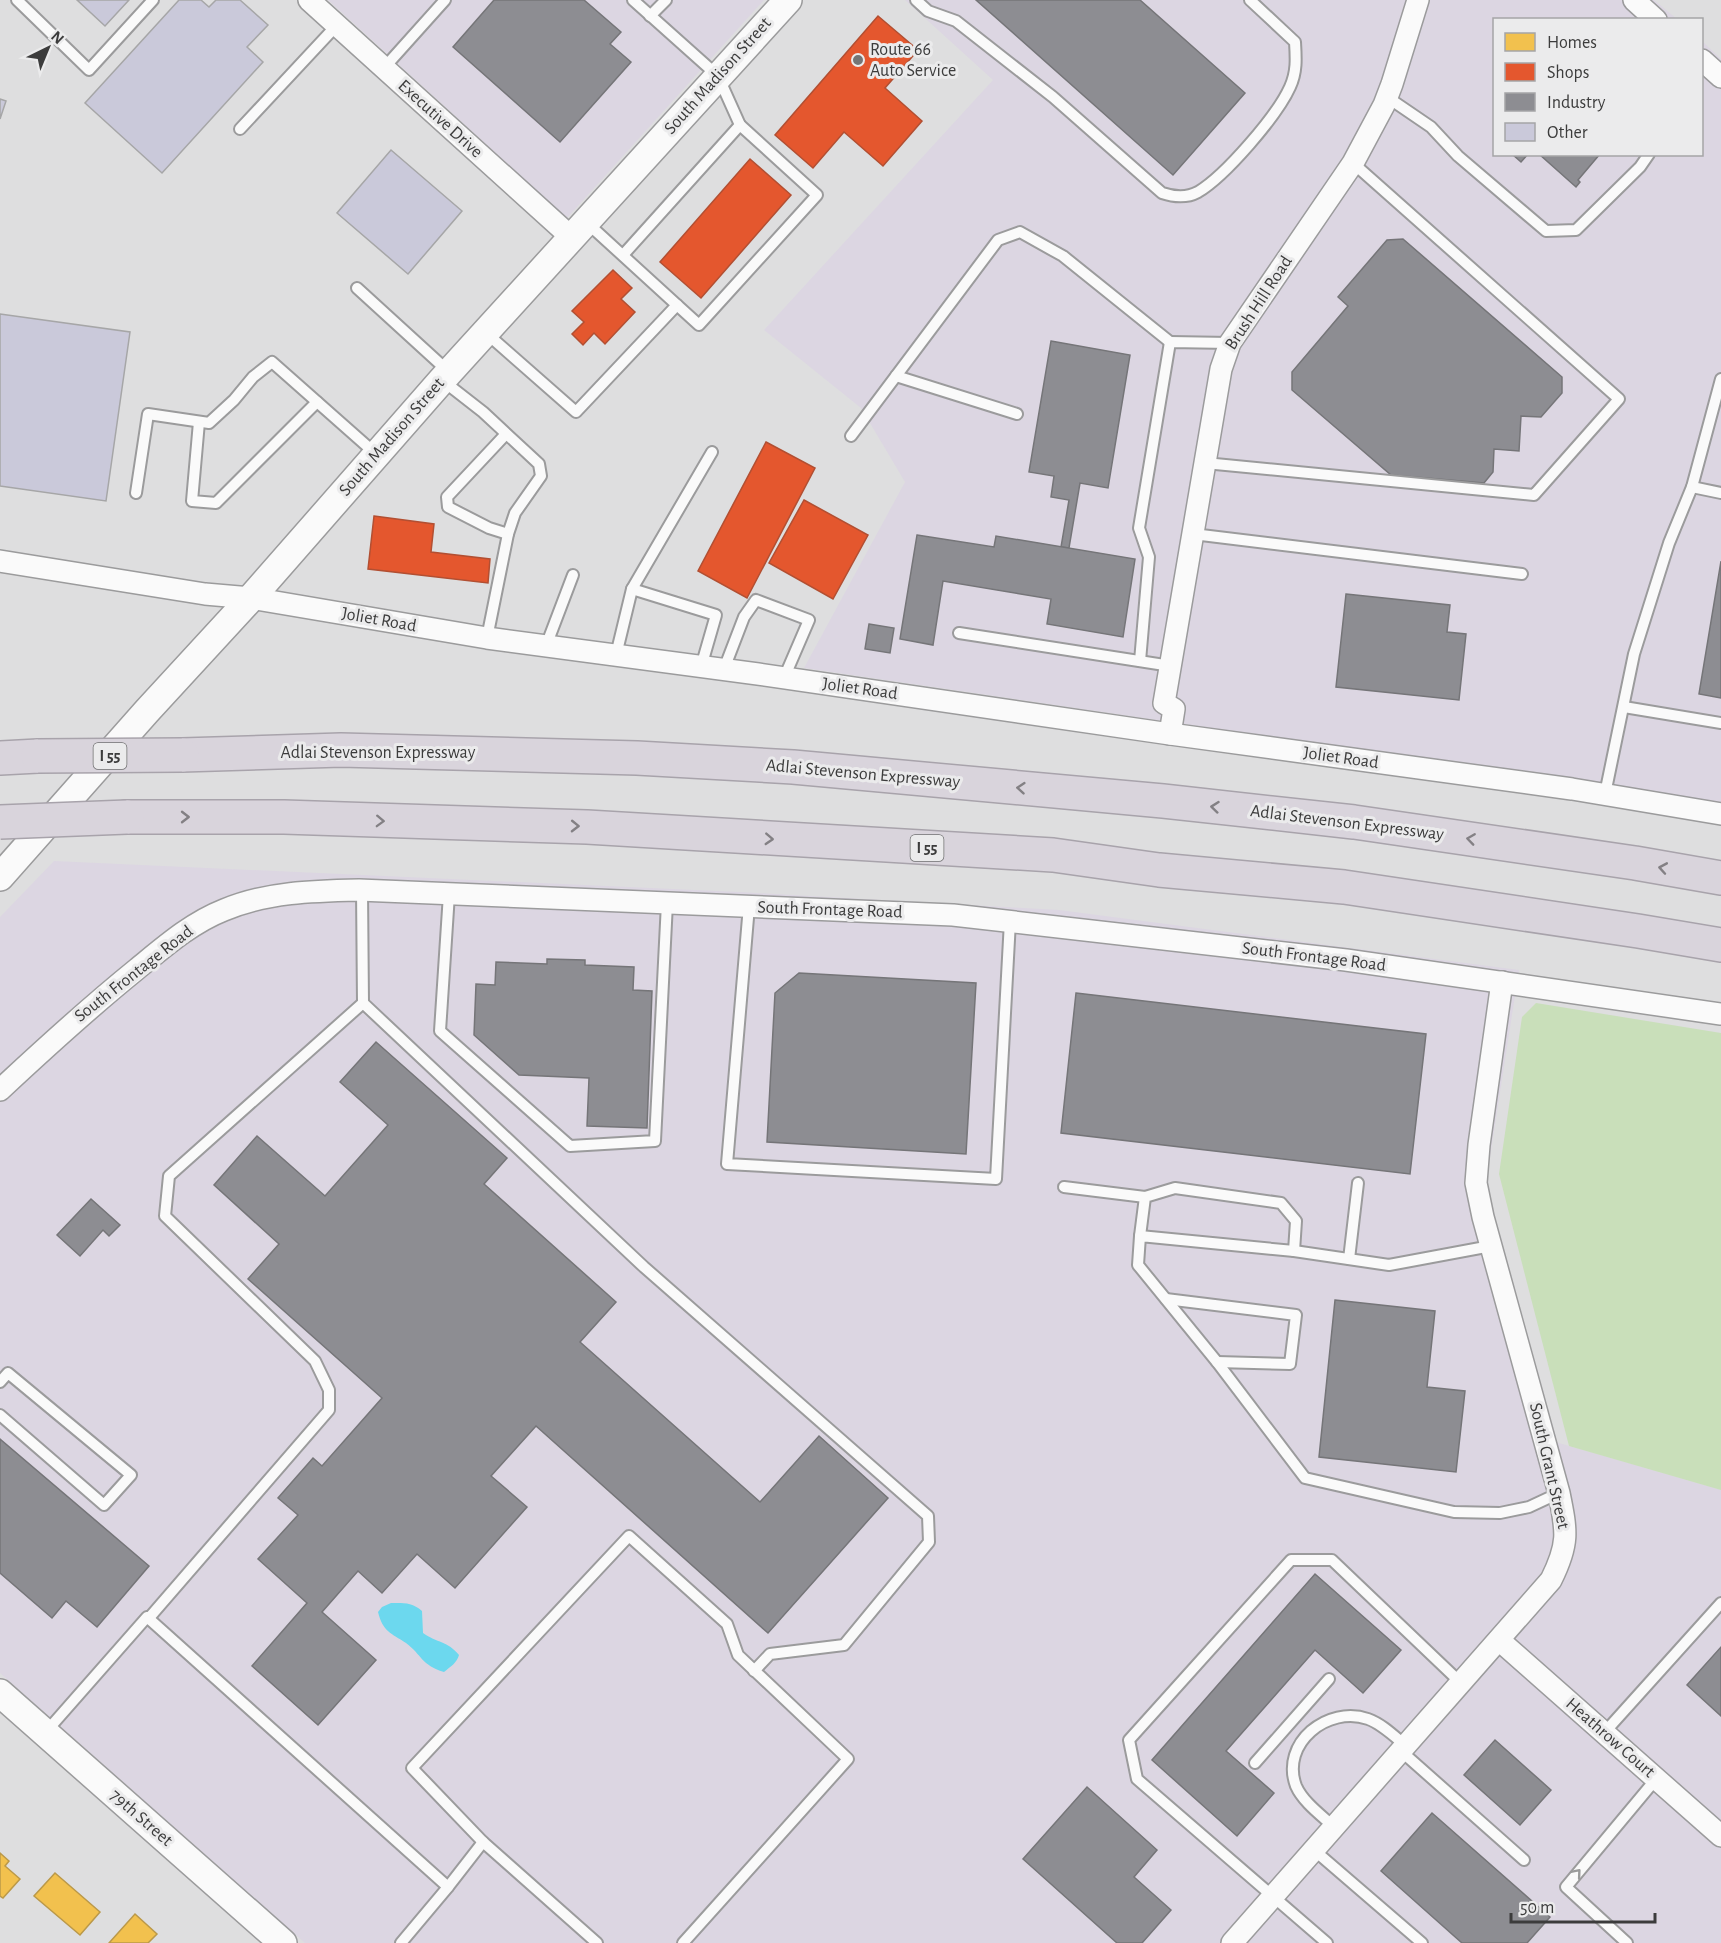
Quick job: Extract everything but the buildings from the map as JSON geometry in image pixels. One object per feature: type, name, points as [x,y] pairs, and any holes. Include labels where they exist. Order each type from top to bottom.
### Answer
[{"type":"highway","name":"Adlai Stevenson Expressway","points":[[0,758],[340,750],[637,758],[793,767],[1163,801],[1354,822],[1623,861],[1721,878]]},
{"type":"highway","name":"I 55","points":[[0,822],[126,817],[284,817],[587,827],[1053,855],[1159,870],[1344,887],[1721,945]]},
{"type":"street","name":"Executive Drive","points":[[309,0],[384,68],[578,229]]},
{"type":"street","name":"South Madison Street","points":[[0,877],[445,376],[788,0]]},
{"type":"street","name":"Brush Hill Road","points":[[1170,734],[1174,709],[1164,703],[1221,369],[1230,343],[1353,163],[1387,97],[1418,0]]},
{"type":"street","points":[[1634,0],[1654,18]]},
{"type":"street","points":[[1703,62],[1721,77]]},
{"type":"street","name":"Joliet Road","points":[[0,561],[205,594],[250,598],[487,638],[724,669],[1605,794],[1721,814]]},
{"type":"street","name":"South Frontage Road","points":[[0,1090],[83,1013],[187,929],[224,910],[262,898],[305,891],[362,890],[953,915],[1346,960],[1721,1014]]},
{"type":"street","name":"South Grant Street","points":[[1232,1943],[1551,1580],[1564,1552],[1566,1529],[1559,1493],[1476,1183],[1479,1145],[1502,982]]},
{"type":"street","name":"Heathrow Court","points":[[1499,1640],[1721,1836]]},
{"type":"street","name":"79th Street","points":[[0,1693],[283,1943]]},
{"type":"lane","points":[[17,0],[89,70],[153,0]]},
{"type":"lane","points":[[384,68],[445,0]]},
{"type":"lane","points":[[578,229],[622,255],[699,325],[817,195],[740,125],[718,76],[633,0]]},
{"type":"lane","points":[[651,16],[666,0]]},
{"type":"lane","points":[[916,0],[928,11],[956,21],[1053,97],[1162,193],[1174,197],[1198,192],[1220,175],[1259,132],[1290,87],[1297,64],[1295,42],[1250,0]]},
{"type":"lane","points":[[240,129],[337,25]]},
{"type":"lane","points":[[1387,97],[1431,127],[1458,156],[1546,231],[1576,230],[1640,167],[1648,156]]},
{"type":"lane","points":[[622,255],[740,125]]},
{"type":"lane","points":[[1205,463],[1534,495],[1619,399],[1353,163]]},
{"type":"lane","points":[[850,435],[998,240],[1020,232],[1063,256],[1170,342],[1230,343]]},
{"type":"lane","points":[[357,288],[445,376],[539,464],[541,476],[516,513],[508,534],[487,638]]},
{"type":"lane","points":[[485,332],[576,412],[677,305]]},
{"type":"lane","points":[[1140,661],[1149,557],[1139,528],[1170,342]]},
{"type":"lane","points":[[136,492],[148,414],[209,423],[234,400],[252,377],[272,362],[376,454]]},
{"type":"lane","points":[[896,376],[1017,414]]},
{"type":"lane","points":[[1605,794],[1634,654],[1668,543],[1692,487],[1721,379]]},
{"type":"lane","points":[[200,422],[192,501],[216,503],[318,402]]},
{"type":"lane","points":[[506,434],[447,497],[448,507],[489,528],[508,534]]},
{"type":"lane","points":[[616,655],[632,589],[712,452]]},
{"type":"lane","points":[[1692,487],[1721,493]]},
{"type":"lane","points":[[1193,534],[1522,574]]},
{"type":"lane","points":[[546,646],[573,575]]},
{"type":"lane","points":[[632,589],[716,615],[701,667]]},
{"type":"lane","points":[[724,669],[744,617],[756,600],[809,620],[784,678]]},
{"type":"lane","points":[[958,633],[1171,666]]},
{"type":"lane","points":[[1624,707],[1721,723]]},
{"type":"lane","points":[[362,890],[363,1003],[644,1266],[928,1516],[929,1542],[844,1645],[770,1654],[754,1671]]},
{"type":"lane","points":[[449,894],[440,1030],[570,1146],[655,1141],[667,903]]},
{"type":"lane","points":[[749,906],[727,1164],[996,1179],[1010,921]]},
{"type":"lane","points":[[45,1733],[147,1617],[149,1618],[329,1410],[329,1390],[315,1361],[165,1216],[169,1176],[363,1003]]},
{"type":"lane","points":[[1349,1259],[1358,1182]]},
{"type":"lane","points":[[1064,1187],[1145,1197],[1175,1188],[1281,1203],[1296,1221],[1294,1251]]},
{"type":"lane","points":[[1145,1197],[1138,1265],[1217,1362],[1305,1478],[1454,1512],[1500,1513],[1529,1507],[1559,1493]]},
{"type":"lane","points":[[1140,1236],[1294,1251],[1389,1265],[1491,1245]]},
{"type":"lane","points":[[1166,1299],[1296,1315],[1290,1364],[1217,1362]]},
{"type":"lane","points":[[0,1382],[8,1373],[130,1475],[104,1504],[0,1415]]},
{"type":"lane","points":[[597,1943],[483,1842],[412,1768],[629,1536],[727,1624],[738,1655],[848,1759],[683,1943]]},
{"type":"lane","points":[[1327,1943],[1137,1779],[1129,1740],[1291,1560],[1332,1560],[1461,1683]]},
{"type":"lane","points":[[1604,1733],[1721,1602]]},
{"type":"lane","points":[[149,1618],[448,1887]]},
{"type":"lane","points":[[1255,1763],[1329,1679]]},
{"type":"lane","points":[[1334,1827],[1306,1801],[1297,1787],[1293,1773],[1294,1759],[1306,1735],[1326,1720],[1350,1716],[1367,1719],[1380,1725],[1524,1860]]},
{"type":"lane","points":[[1292,1721],[1306,1735]]},
{"type":"lane","points":[[1628,1943],[1566,1887],[1656,1779]]},
{"type":"lane","points":[[401,1943],[483,1842]]},
{"type":"lane","points":[[1314,1850],[1422,1943]]},
{"type":"shaded area","points":[[328,0],[764,0],[567,218]]},
{"type":"shaded area","points":[[905,0],[1654,0],[1676,18],[1493,18],[1493,156],[1703,156],[1703,42],[1721,59],[1721,812],[1597,785],[804,668],[905,482],[861,408],[764,330],[993,80]]},
{"type":"shaded area","points":[[54,861],[739,892],[1059,910],[1519,970],[1485,1189],[1552,1441],[1721,1490],[1721,1943],[305,1943],[0,1673],[0,917]]},
{"type":"green space","points":[[1536,1003],[1721,1033],[1721,1490],[1569,1446],[1499,1174],[1522,1017]]},
{"type":"water","points":[[391,1603],[411,1605],[422,1611],[423,1633],[455,1650],[459,1655],[453,1665],[444,1672],[436,1669],[388,1631],[382,1624],[378,1612],[382,1607]]},
{"type":"place","name":"Route 66 Auto Service","points":[[858,60]]}]
